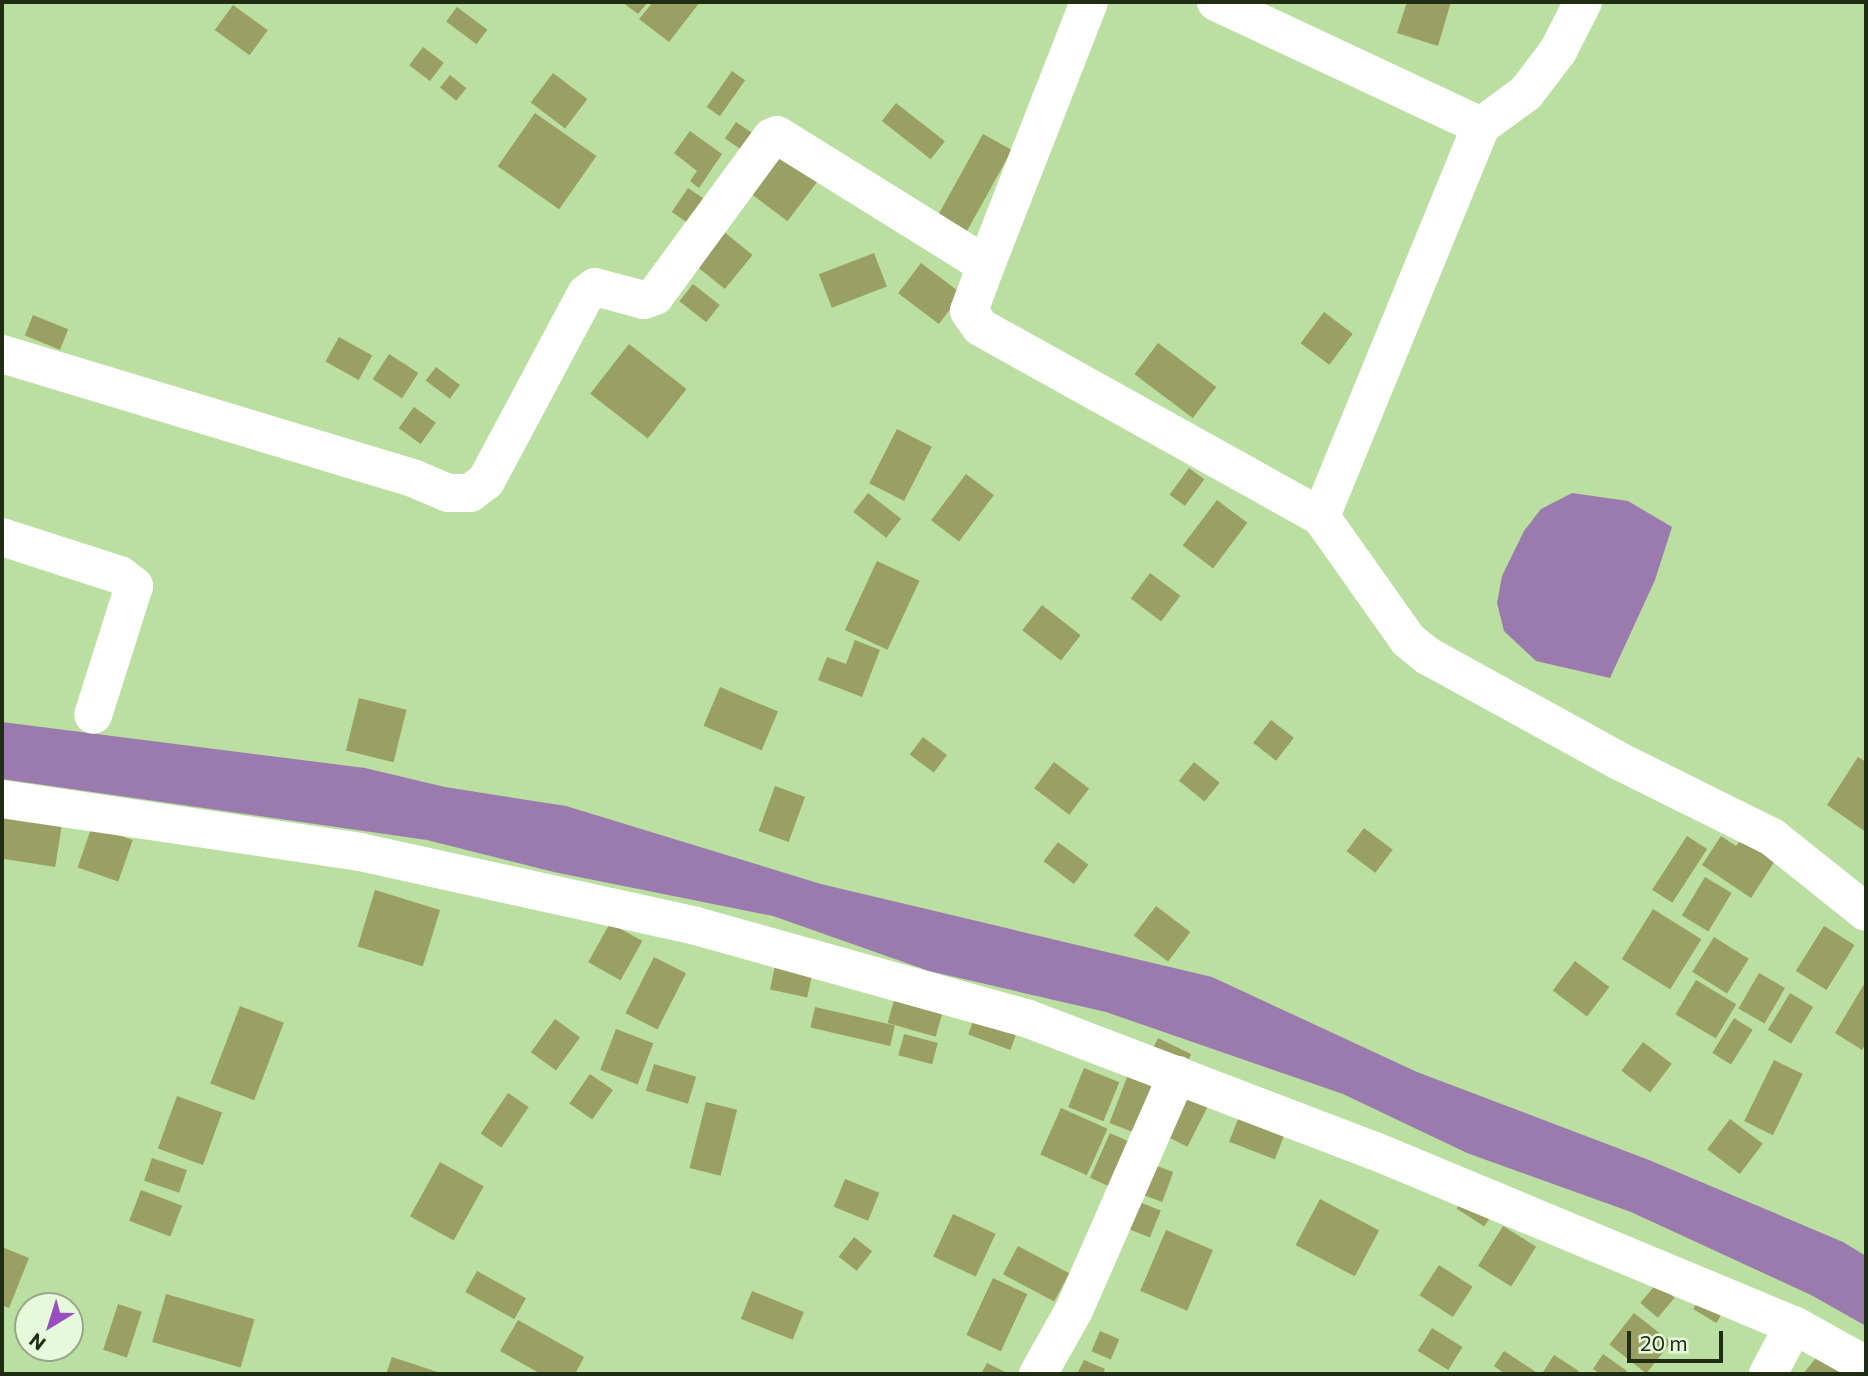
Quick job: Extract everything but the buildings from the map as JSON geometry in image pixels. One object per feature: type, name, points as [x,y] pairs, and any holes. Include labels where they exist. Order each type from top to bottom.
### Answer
[{"type":"street","points":[[1089,2],[969,312],[980,327],[1321,517],[1408,640],[1428,656],[1619,761],[1772,837],[1866,912]]},
{"type":"street","points":[[1216,2],[1481,127]]},
{"type":"street","points":[[1321,517],[1481,127],[1526,93],[1559,51],[1583,2]]},
{"type":"street","points":[[2,354],[459,494],[478,490],[486,481],[586,294],[596,287],[644,300],[655,296],[772,137],[777,135],[986,265]]},
{"type":"street","points":[[2,537],[120,575],[134,586],[93,715]]},
{"type":"street","points":[[2,799],[360,852],[696,926],[1026,1018],[1375,1150],[1794,1325],[1866,1365]]},
{"type":"street","points":[[1038,1374],[1074,1310],[1177,1075]]},
{"type":"street","points":[[1768,1374],[1794,1325]]},
{"type":"shaded area","points":[[1572,493],[1628,501],[1672,527],[1655,580],[1610,678],[1536,661],[1504,631],[1497,603],[1502,576],[1524,531],[1541,509]]},
{"type":"shaded area","points":[[2,722],[365,768],[445,787],[566,806],[821,884],[1212,977],[1417,1072],[1649,1160],[1843,1242],[1866,1256],[1866,1326],[1811,1295],[1631,1212],[1467,1153],[1343,1094],[1106,1012],[929,971],[773,916],[554,872],[427,840],[2,779]]}]
